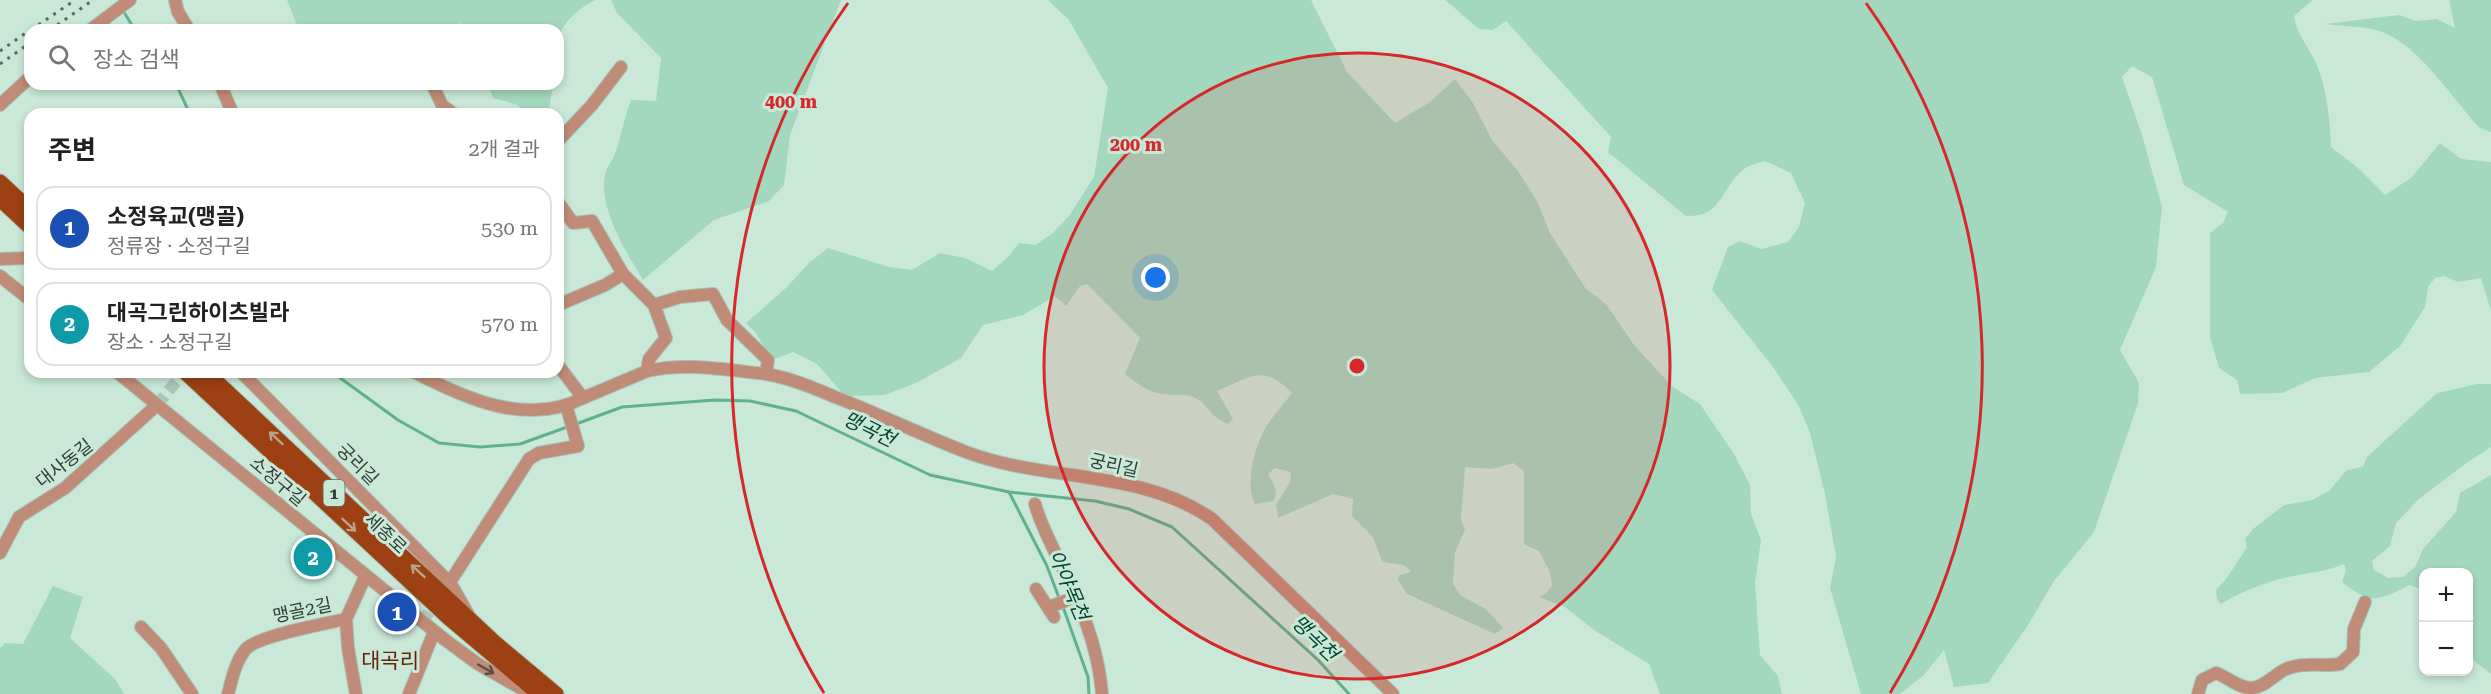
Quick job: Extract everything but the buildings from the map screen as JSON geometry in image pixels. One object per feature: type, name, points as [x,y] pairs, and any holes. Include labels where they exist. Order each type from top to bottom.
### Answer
[{"type":"main road","points":[[0,182],[24,204]]},
{"type":"main road","points":[[0,199],[24,221]]},
{"type":"main road","name":"세종로","points":[[205,378],[473,623],[556,694]]},
{"type":"main road","name":"세종로","points":[[205,378],[449,618],[539,694]]},
{"type":"street","points":[[98,24],[130,0]]},
{"type":"street","points":[[176,0],[178,12],[185,24]]},
{"type":"street","points":[[564,135],[592,105],[621,67]]},
{"type":"street","points":[[0,105],[24,83]]},
{"type":"street","points":[[223,90],[230,108]]},
{"type":"street","points":[[435,90],[441,105],[445,108]]},
{"type":"street","points":[[564,210],[573,223],[592,220],[623,274],[654,305],[666,338],[649,359],[647,371]]},
{"type":"street","points":[[0,259],[24,258]]},
{"type":"street","points":[[564,302],[605,285],[623,274]]},
{"type":"street","points":[[0,276],[24,295]]},
{"type":"street","points":[[654,305],[680,297],[713,294],[727,320],[745,334],[768,360],[766,374]]},
{"type":"street","name":"궁리길","points":[[427,378],[484,405],[508,409],[566,405],[647,371],[662,368],[705,368],[766,374],[783,377],[811,387],[967,453],[1102,479],[1166,496],[1195,507],[1212,519],[1393,694]]},
{"type":"street","points":[[564,373],[583,398]]},
{"type":"street","name":"소정구길","points":[[124,378],[365,577],[439,635],[478,664],[531,694]]},
{"type":"street","name":"궁리길","points":[[247,378],[450,582],[473,623]]},
{"type":"street","name":"대사동길","points":[[0,553],[19,517],[65,488],[157,405]]},
{"type":"street","points":[[450,582],[529,459],[540,453],[578,446],[566,405]]},
{"type":"street","points":[[1035,504],[1042,530],[1076,597],[1101,676],[1102,694]]},
{"type":"street","points":[[352,693],[346,619],[365,577]]},
{"type":"street","points":[[1036,589],[1052,612],[1076,597]]},
{"type":"street","points":[[2198,694],[2202,681],[2208,675],[2216,673],[2244,687],[2252,688],[2260,687],[2291,667],[2307,664],[2340,664],[2353,652],[2354,629],[2365,602]]},
{"type":"street","name":"맹골2길","points":[[228,694],[234,670],[246,648],[266,636],[301,631],[346,619]]},
{"type":"street","points":[[141,627],[161,648],[192,694]]},
{"type":"street","points":[[409,694],[439,635]]},
{"type":"green space","points":[[287,0],[595,0],[583,7],[564,26],[564,24],[460,23],[297,24]]},
{"type":"green space","points":[[611,0],[841,0],[790,135],[784,185],[769,201],[714,220],[643,280],[614,228],[605,198],[604,184],[606,171],[615,154],[631,100],[656,101],[661,58],[617,13]]},
{"type":"green space","points":[[1048,0],[1311,0],[1347,72],[1395,123],[1430,102],[1455,79],[1473,103],[1492,140],[1518,171],[1537,201],[1550,233],[1586,289],[1606,304],[1634,345],[1673,387],[1700,404],[1734,454],[1750,485],[1751,514],[1761,540],[1755,583],[1760,655],[1778,676],[1782,694],[1660,694],[1649,664],[1594,630],[1565,607],[1539,597],[1552,586],[1550,572],[1539,551],[1524,544],[1524,471],[1513,463],[1492,469],[1465,467],[1461,520],[1465,530],[1455,552],[1453,584],[1460,595],[1486,609],[1503,628],[1495,634],[1407,594],[1398,580],[1399,575],[1411,572],[1405,566],[1382,561],[1373,537],[1352,516],[1353,499],[1333,494],[1278,518],[1276,505],[1290,482],[1291,472],[1275,468],[1268,474],[1275,488],[1275,498],[1273,501],[1255,504],[1251,486],[1252,465],[1266,427],[1292,393],[1282,384],[1264,375],[1248,378],[1217,391],[1233,419],[1228,424],[1195,398],[1186,395],[1162,394],[1147,389],[1125,374],[1140,338],[1087,284],[1080,286],[1066,306],[1055,296],[1023,315],[983,325],[961,358],[918,382],[885,395],[845,396],[817,364],[793,352],[772,360],[756,333],[746,323],[787,287],[810,262],[828,248],[889,267],[912,270],[940,253],[965,258],[992,271],[1009,256],[1019,243],[1035,245],[1053,233],[1069,216],[1094,177],[1108,88],[1069,20]]},
{"type":"green space","points":[[1445,0],[2313,0],[2294,16],[2323,83],[2329,115],[2331,147],[2358,168],[2385,195],[2411,178],[2440,143],[2461,159],[2491,162],[2491,311],[2481,278],[2458,282],[2444,276],[2435,278],[2428,287],[2425,307],[2400,346],[2369,372],[2315,378],[2282,393],[2240,394],[2237,380],[2219,368],[2210,337],[2210,233],[2223,223],[2228,212],[2184,185],[2152,77],[2132,66],[2122,77],[2142,135],[2162,207],[2156,267],[2120,350],[2139,383],[2138,403],[2094,532],[2054,581],[2028,625],[1988,683],[1954,687],[1944,650],[1924,675],[1900,694],[1861,694],[1830,588],[1836,557],[1825,494],[1810,433],[1799,406],[1773,367],[1712,290],[1728,247],[1740,241],[1762,249],[1788,242],[1799,227],[1805,203],[1791,173],[1765,161],[1750,165],[1735,177],[1714,207],[1698,215],[1686,216],[1608,152],[1611,137],[1506,21],[1493,30],[1479,29]]},
{"type":"green space","points":[[2449,0],[2491,0],[2491,132],[2480,128],[2431,70],[2403,44],[2372,29],[2325,24],[2399,15],[2416,21],[2437,19],[2455,28]]},
{"type":"green space","points":[[490,90],[552,91],[549,108],[520,108],[518,105],[493,98]]},
{"type":"green space","points":[[2477,384],[2491,384],[2491,447],[2419,499],[2396,523],[2390,546],[2372,561],[2374,570],[2388,578],[2403,577],[2415,567],[2423,549],[2456,512],[2460,493],[2491,475],[2491,674],[2473,660],[2473,568],[2419,568],[2419,589],[2409,585],[2390,595],[2375,598],[2360,594],[2342,582],[2346,570],[2344,564],[2268,583],[2221,604],[2217,599],[2216,590],[2227,578],[2247,547],[2245,539],[2253,529],[2284,505],[2312,500],[2329,491],[2347,470],[2363,467],[2367,457],[2437,393]]},
{"type":"green space","points":[[53,586],[83,597],[70,638],[116,680],[124,694],[0,694],[0,649],[5,643],[23,644]]},
{"type":"waterway","name":"맹곡천","points":[[122,9],[131,24]]},
{"type":"waterway","name":"맹곡천","points":[[179,90],[187,108]]},
{"type":"waterway","name":"맹곡천","points":[[340,378],[398,420],[439,443],[480,447],[520,444],[570,426]]},
{"type":"waterway","name":"맹곡천","points":[[576,424],[622,407],[715,400],[750,401],[796,411],[930,475],[1009,492],[1095,501],[1129,509],[1172,527],[1318,660],[1349,694]]},
{"type":"waterway","name":"아야목천","points":[[1009,492],[1047,566],[1059,598]]},
{"type":"waterway","name":"아야목천","points":[[1062,604],[1088,677],[1089,694]]},
{"type":"tunnel","points":[[157,405],[179,378]]},
{"type":"tunnel","points":[[422,622],[439,597]]},
{"type":"railway","points":[[40,24],[75,0]]},
{"type":"railway","points":[[59,24],[93,0]]},
{"type":"railway","points":[[0,51],[24,34]]},
{"type":"railway","points":[[0,64],[24,47]]},
{"type":"place","name":"대곡그린하이츠빌라","points":[[313,557]]},
{"type":"place","name":"소정육교(맹골)","points":[[397,612]]},
{"type":"district","name":"대곡리","points":[[390,661]]}]
